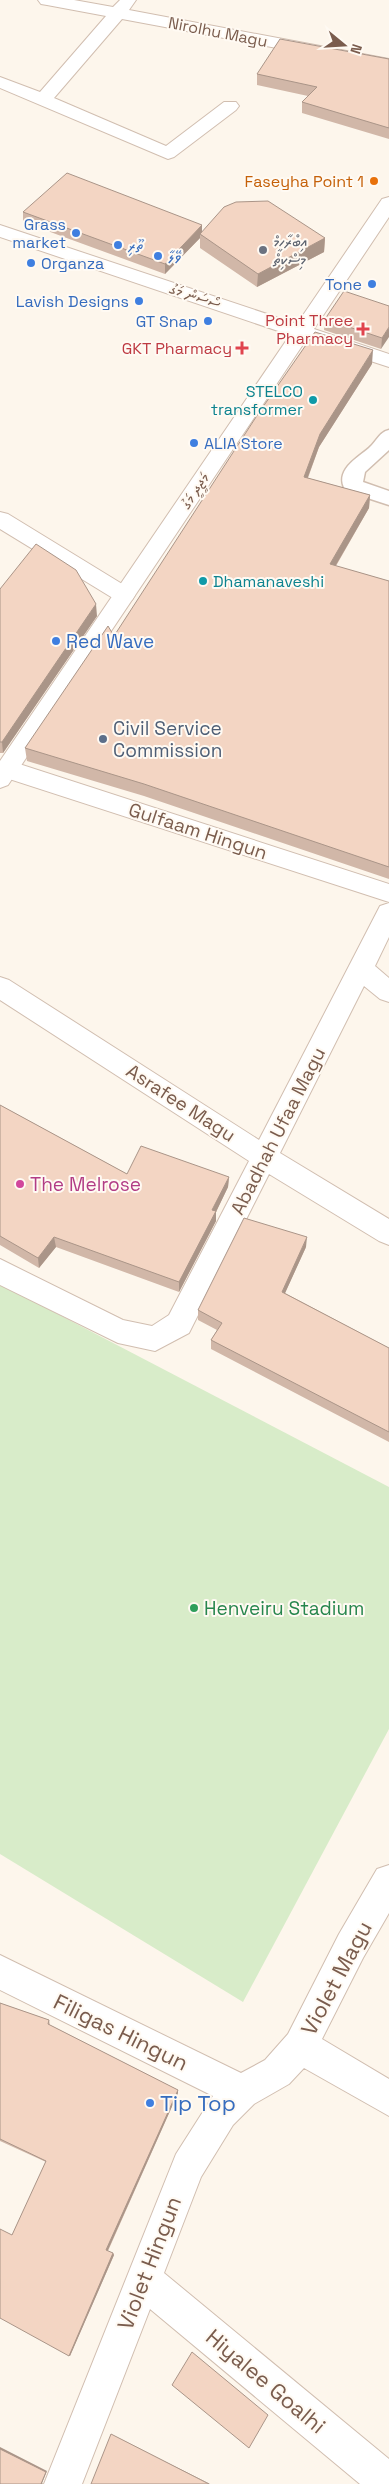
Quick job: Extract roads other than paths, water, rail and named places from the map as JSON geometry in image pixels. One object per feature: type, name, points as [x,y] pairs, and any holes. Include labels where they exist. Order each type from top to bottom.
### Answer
[{"type":"street","name":"Nirolhu Magu","points":[[47,0],[123,7],[389,64]]},
{"type":"street","points":[[43,100],[123,7]]},
{"type":"street","points":[[0,82],[168,153],[230,106]]},
{"type":"street","name":"މަޖީދީ މަގު","points":[[3,774],[389,203]]},
{"type":"street","name":"ސޯސަން މަގު","points":[[0,231],[389,362]]},
{"type":"street","points":[[0,519],[124,595]]},
{"type":"street","name":"Gulfaam Hingun","points":[[3,774],[389,893]]},
{"type":"street","name":"Abadhah Ufaa Magu","points":[[0,1271],[118,1331],[155,1338],[179,1324],[389,913]]},
{"type":"street","points":[[361,968],[389,992]]},
{"type":"street","name":"Asrafee Magu","points":[[0,987],[264,1157],[389,1233]]},
{"type":"street","name":"Violet Magu","points":[[277,2072],[300,2046],[351,1946],[389,1881]]},
{"type":"street","name":"Filigas Hingun","points":[[0,1972],[242,2092]]},
{"type":"street","points":[[300,2046],[389,2100]]},
{"type":"street","name":"Violet Hingun","points":[[63,2484],[188,2166],[221,2113],[242,2092],[277,2072]]},
{"type":"street","name":"Hiyalee Goalhi","points":[[143,2278],[389,2484]]},
{"type":"lane","points":[[389,436],[378,451],[354,469],[353,486],[389,498]]},
{"type":"place","name":"Faseyha Point 1","points":[[374,181]]},
{"type":"place","name":"Grass market","points":[[76,233]]},
{"type":"place","name":"ތޫރި","points":[[118,245]]},
{"type":"place","name":"އިބްރާހީމް މިސްކިތް","points":[[263,250]]},
{"type":"place","name":"ވޭލާ","points":[[158,256]]},
{"type":"place","name":"Organza","points":[[31,263]]},
{"type":"place","name":"Tone","points":[[372,284]]},
{"type":"place","name":"Lavish Designs","points":[[139,301]]},
{"type":"place","name":"GT Snap","points":[[208,321]]},
{"type":"place","name":"Point Three Pharmacy","points":[[363,329]]},
{"type":"place","name":"GKT Pharmacy","points":[[242,348]]},
{"type":"place","name":"STELCO transformer","points":[[313,400]]},
{"type":"place","name":"ALIA Store","points":[[194,443]]},
{"type":"place","name":"Dhamanaveshi","points":[[203,581]]},
{"type":"place","name":"Red Wave","points":[[56,641]]},
{"type":"place","name":"Civil Service Commission","points":[[103,739]]},
{"type":"place","name":"The Melrose","points":[[20,1184]]},
{"type":"place","name":"Henveiru Stadium","points":[[194,1608]]},
{"type":"place","name":"Tip Top","points":[[150,2103]]}]
